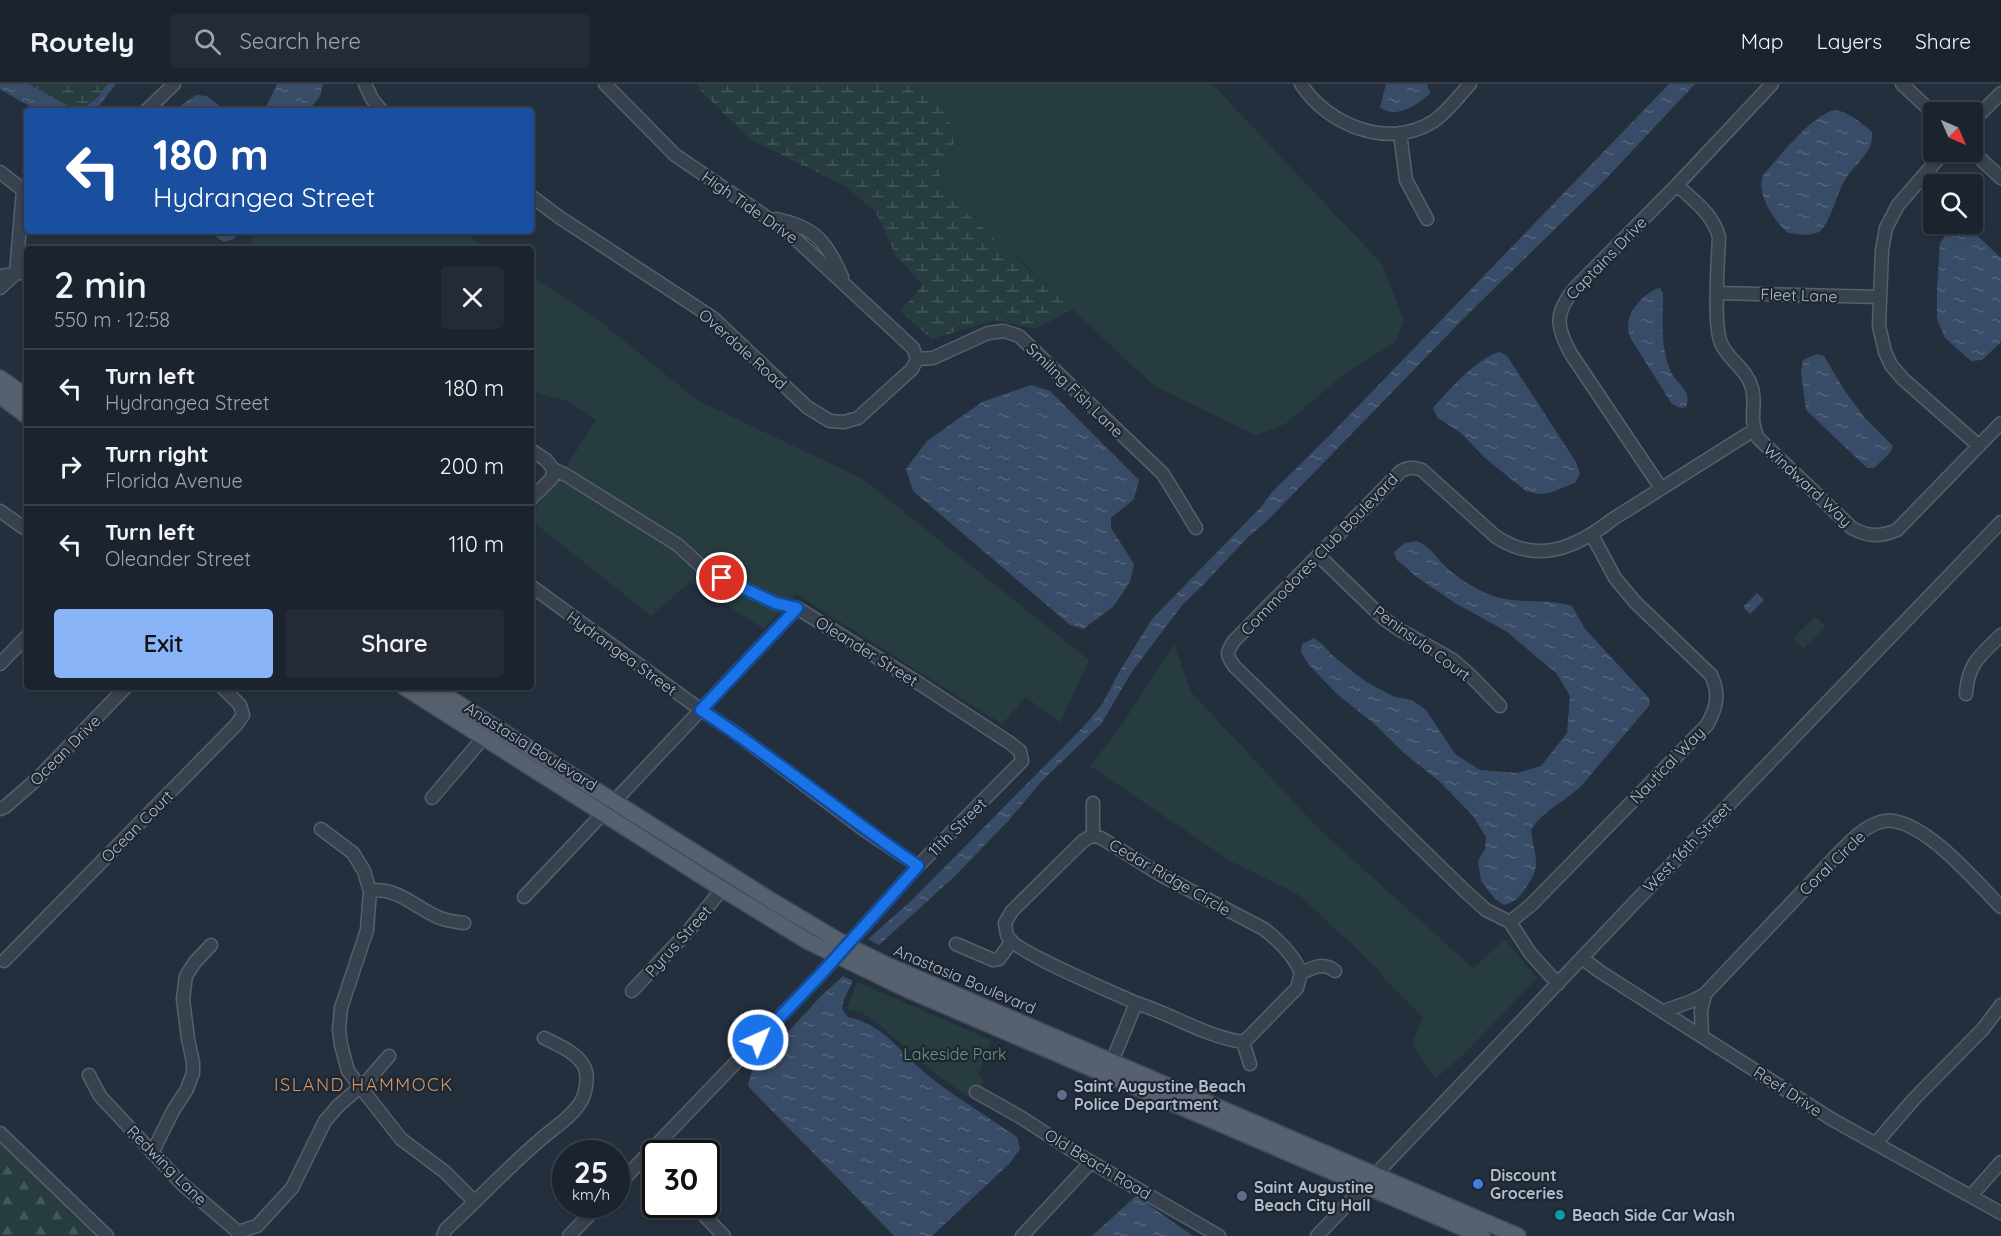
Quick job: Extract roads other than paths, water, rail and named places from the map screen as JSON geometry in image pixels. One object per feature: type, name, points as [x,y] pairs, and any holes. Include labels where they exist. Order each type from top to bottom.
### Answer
[{"type":"main road","points":[[0,378],[24,395]]},
{"type":"main road","points":[[0,396],[24,414]]},
{"type":"main road","name":"Anastasia Boulevard","points":[[409,690],[484,737],[742,883],[842,951],[906,989],[1375,1174],[1518,1236]]},
{"type":"main road","name":"Anastasia Boulevard","points":[[436,690],[608,807],[722,889],[809,942],[842,951]]},
{"type":"main road","name":"Anastasia Boulevard","points":[[1109,1068],[1364,1186],[1482,1236]]},
{"type":"street","points":[[149,108],[174,84]]},
{"type":"street","points":[[365,84],[380,108]]},
{"type":"street","name":"High Tide Drive","points":[[605,84],[675,155],[787,231],[913,348],[917,359]]},
{"type":"street","points":[[1301,84],[1319,105],[1340,121],[1359,129],[1400,134],[1436,120],[1470,84]]},
{"type":"street","name":"Captains Drive","points":[[1661,488],[1563,340],[1560,329],[1560,311],[1563,302],[1575,288],[1772,84]]},
{"type":"street","points":[[1902,84],[1923,104]]},
{"type":"street","points":[[1983,112],[2001,94],[1991,84]]},
{"type":"street","points":[[1400,134],[1406,180],[1427,219]]},
{"type":"street","points":[[1983,161],[2001,178]]},
{"type":"street","points":[[1935,162],[1891,216],[1883,243],[1879,326],[1881,339],[1892,365],[1902,379],[1979,446]]},
{"type":"street","points":[[0,172],[24,189]]},
{"type":"street","points":[[1677,184],[1707,213],[1719,237],[1718,333],[1724,350],[1743,371],[1752,388],[1754,430]]},
{"type":"street","name":"Overdale Road","points":[[534,198],[713,318],[807,407],[830,421],[844,422],[858,418],[912,369],[917,359]]},
{"type":"street","points":[[22,272],[24,217]]},
{"type":"street","points":[[0,276],[22,272]]},
{"type":"street","points":[[0,288],[22,272]]},
{"type":"street","name":"Fleet Lane","points":[[1718,293],[1880,297]]},
{"type":"street","name":"Smiling Fish Lane","points":[[917,359],[933,358],[988,333],[1004,331],[1019,336],[1163,474],[1196,528]]},
{"type":"street","name":"Windward Way","points":[[1754,430],[1763,445],[1852,528],[1871,536],[1888,534],[1904,524],[2001,423]]},
{"type":"street","name":"Commodores Club Boulevard","points":[[1558,984],[1530,953],[1510,922],[1486,910],[1465,891],[1257,690],[1234,666],[1228,656],[1228,650],[1234,641],[1401,471],[1415,467],[1422,470],[1495,537],[1521,550],[1550,550],[1592,535],[1613,519],[1754,430]]},
{"type":"street","name":"Oleander Street","points":[[534,452],[554,469],[678,544],[704,569],[775,603],[797,608],[920,684],[1010,743],[1020,754]]},
{"type":"street","points":[[534,496],[552,478],[554,469]]},
{"type":"street","points":[[0,511],[24,528]]},
{"type":"street","name":"West 16th Street","points":[[1317,1236],[2001,522]]},
{"type":"street","name":"Nautical Way","points":[[1510,922],[1531,906],[1707,724],[1715,710],[1718,697],[1711,675],[1635,602],[1615,578],[1592,535]]},
{"type":"street","name":"Peninsula Court","points":[[1318,555],[1383,618],[1453,660],[1500,706]]},
{"type":"street","name":"Hydrangea Street","points":[[534,588],[737,734],[863,829],[918,866]]},
{"type":"street","points":[[524,897],[797,608]]},
{"type":"street","points":[[1966,694],[1967,677],[1974,662],[2001,635]]},
{"type":"street","points":[[0,664],[24,639]]},
{"type":"street","name":"Ocean Drive","points":[[0,809],[30,786],[123,690]]},
{"type":"street","name":"Ocean Court","points":[[4,961],[236,725],[243,715],[240,705],[225,690]]},
{"type":"street","points":[[432,798],[484,737]]},
{"type":"street","name":"11th Street","points":[[662,1140],[842,951],[918,866],[1022,761],[1020,754]]},
{"type":"street","points":[[1093,803],[1093,835]]},
{"type":"street","name":"Coral Circle","points":[[1664,1011],[1705,994],[1858,834],[1881,821],[1895,820],[1929,836],[2001,907]]},
{"type":"street","points":[[321,829],[346,846],[359,861],[370,891],[367,930],[341,1008],[339,1030],[343,1058],[348,1071],[401,1139],[445,1172],[475,1202]]},
{"type":"street","name":"Cedar Ridge Circle","points":[[1012,941],[1008,936],[1005,923],[1012,911],[1083,841],[1093,835],[1103,838],[1159,874],[1264,929],[1276,938],[1294,960],[1301,973]]},
{"type":"street","name":"Pyrus Street","points":[[632,991],[690,929],[722,889]]},
{"type":"street","points":[[370,891],[390,892],[439,918],[464,923]]},
{"type":"street","points":[[956,944],[993,960],[999,959],[1012,941],[1031,954],[1136,1003],[1200,1030],[1229,1040],[1243,1042],[1297,988],[1301,973],[1314,966],[1322,965],[1335,971]]},
{"type":"street","points":[[152,1153],[187,1089],[193,1073],[183,999],[186,976],[211,945]]},
{"type":"street","name":"Reef Drive","points":[[1582,958],[1833,1120],[2001,1213]]},
{"type":"street","points":[[1702,1036],[1701,1011],[1705,994]]},
{"type":"street","points":[[1109,1068],[1136,1003]]},
{"type":"street","points":[[1876,1143],[1914,1099],[1983,1029],[2001,1005]]},
{"type":"street","points":[[443,1236],[446,1229],[542,1138],[563,1122],[582,1100],[586,1071],[577,1058],[544,1038]]},
{"type":"street","points":[[1243,1042],[1250,1064]]},
{"type":"street","name":"Redwing Lane","points":[[89,1075],[100,1096],[152,1153],[181,1183],[238,1232],[257,1226],[292,1188],[326,1121],[338,1106],[360,1088],[389,1056]]},
{"type":"street","name":"Old Beach Road","points":[[976,1092],[1219,1236]]},
{"type":"street","points":[[0,1133],[107,1236]]},
{"type":"street","name":"11th Street","points":[[630,1173],[642,1161]]},
{"type":"street","points":[[1022,1236],[1091,1162]]},
{"type":"street","points":[[1971,1196],[2001,1162]]},
{"type":"street","points":[[569,1236],[586,1218]]},
{"type":"street","points":[[707,1218],[724,1236]]},
{"type":"water","points":[[0,84],[29,84],[72,108],[35,108],[0,89]]},
{"type":"water","points":[[107,84],[116,84],[97,108],[84,108],[98,97]]},
{"type":"water","points":[[277,84],[323,84],[320,96],[310,108],[265,108]]},
{"type":"water","points":[[1386,84],[1427,84],[1430,93],[1420,102],[1406,109],[1386,111],[1380,107]]},
{"type":"water","points":[[1669,84],[1695,84],[1601,184],[1467,315],[1183,604],[1131,673],[1101,724],[1042,781],[1009,820],[955,876],[879,945],[868,939],[911,901],[1087,723],[1103,703],[1152,619],[1261,507],[1272,492],[1337,428]]},
{"type":"water","points":[[196,95],[207,96],[222,108],[177,108]]},
{"type":"water","points":[[1834,110],[1850,115],[1872,132],[1870,146],[1845,180],[1824,227],[1813,234],[1788,233],[1777,222],[1764,199],[1761,182],[1763,175],[1805,129],[1815,120]]},
{"type":"water","points":[[212,234],[238,234],[234,239],[224,242]]},
{"type":"water","points":[[1947,234],[1976,234],[2001,258],[2001,342],[1982,360],[1971,361],[1945,338],[1937,319],[1940,243]]},
{"type":"water","points":[[1660,288],[1663,293],[1663,332],[1667,361],[1672,375],[1685,391],[1688,401],[1686,407],[1680,408],[1672,404],[1631,339],[1629,331],[1629,319],[1637,304],[1655,289]]},
{"type":"water","points":[[1500,352],[1507,356],[1576,462],[1580,474],[1575,483],[1549,493],[1538,494],[1526,491],[1485,458],[1461,433],[1438,418],[1433,408],[1446,393],[1473,367]]},
{"type":"water","points":[[1817,354],[1824,356],[1864,417],[1893,446],[1890,453],[1874,468],[1867,468],[1806,410],[1801,372],[1803,360]]},
{"type":"water","points":[[1031,385],[1050,391],[1139,480],[1134,499],[1111,518],[1111,528],[1134,564],[1130,582],[1113,607],[1083,629],[1070,625],[913,491],[906,469],[927,441],[982,402]]},
{"type":"water","points":[[1417,541],[1430,550],[1456,576],[1488,594],[1509,600],[1562,603],[1572,606],[1585,629],[1649,698],[1648,707],[1582,785],[1548,812],[1531,830],[1536,856],[1533,875],[1523,892],[1513,902],[1504,905],[1495,899],[1481,881],[1478,861],[1485,849],[1486,837],[1473,816],[1440,782],[1337,694],[1308,664],[1301,652],[1302,644],[1314,638],[1366,682],[1395,697],[1412,700],[1426,710],[1455,754],[1480,770],[1517,773],[1541,766],[1567,733],[1570,696],[1557,674],[1506,631],[1455,603],[1418,578],[1396,559],[1394,552],[1405,543]]},
{"type":"water","points":[[1757,593],[1764,600],[1750,614],[1743,607]]},
{"type":"water","points":[[843,976],[853,981],[842,1009],[848,1017],[881,1032],[925,1073],[1017,1137],[1020,1149],[1010,1163],[932,1236],[894,1236],[748,1086],[752,1071],[822,995]]},
{"type":"water","points":[[1136,1196],[1193,1236],[1092,1236]]},
{"type":"place","name":"Saint Augustine Beach Police Department","points":[[1062,1095]]},
{"type":"place","name":"Discount Groceries","points":[[1478,1184]]},
{"type":"place","name":"Saint Augustine Beach City Hall","points":[[1242,1196]]},
{"type":"place","name":"Beach Side Car Wash","points":[[1560,1215]]},
{"type":"district","name":"ISLAND HAMMOCK","points":[[364,1084]]},
{"type":"park label","name":"Lakeside Park","points":[[955,1054]]}]
